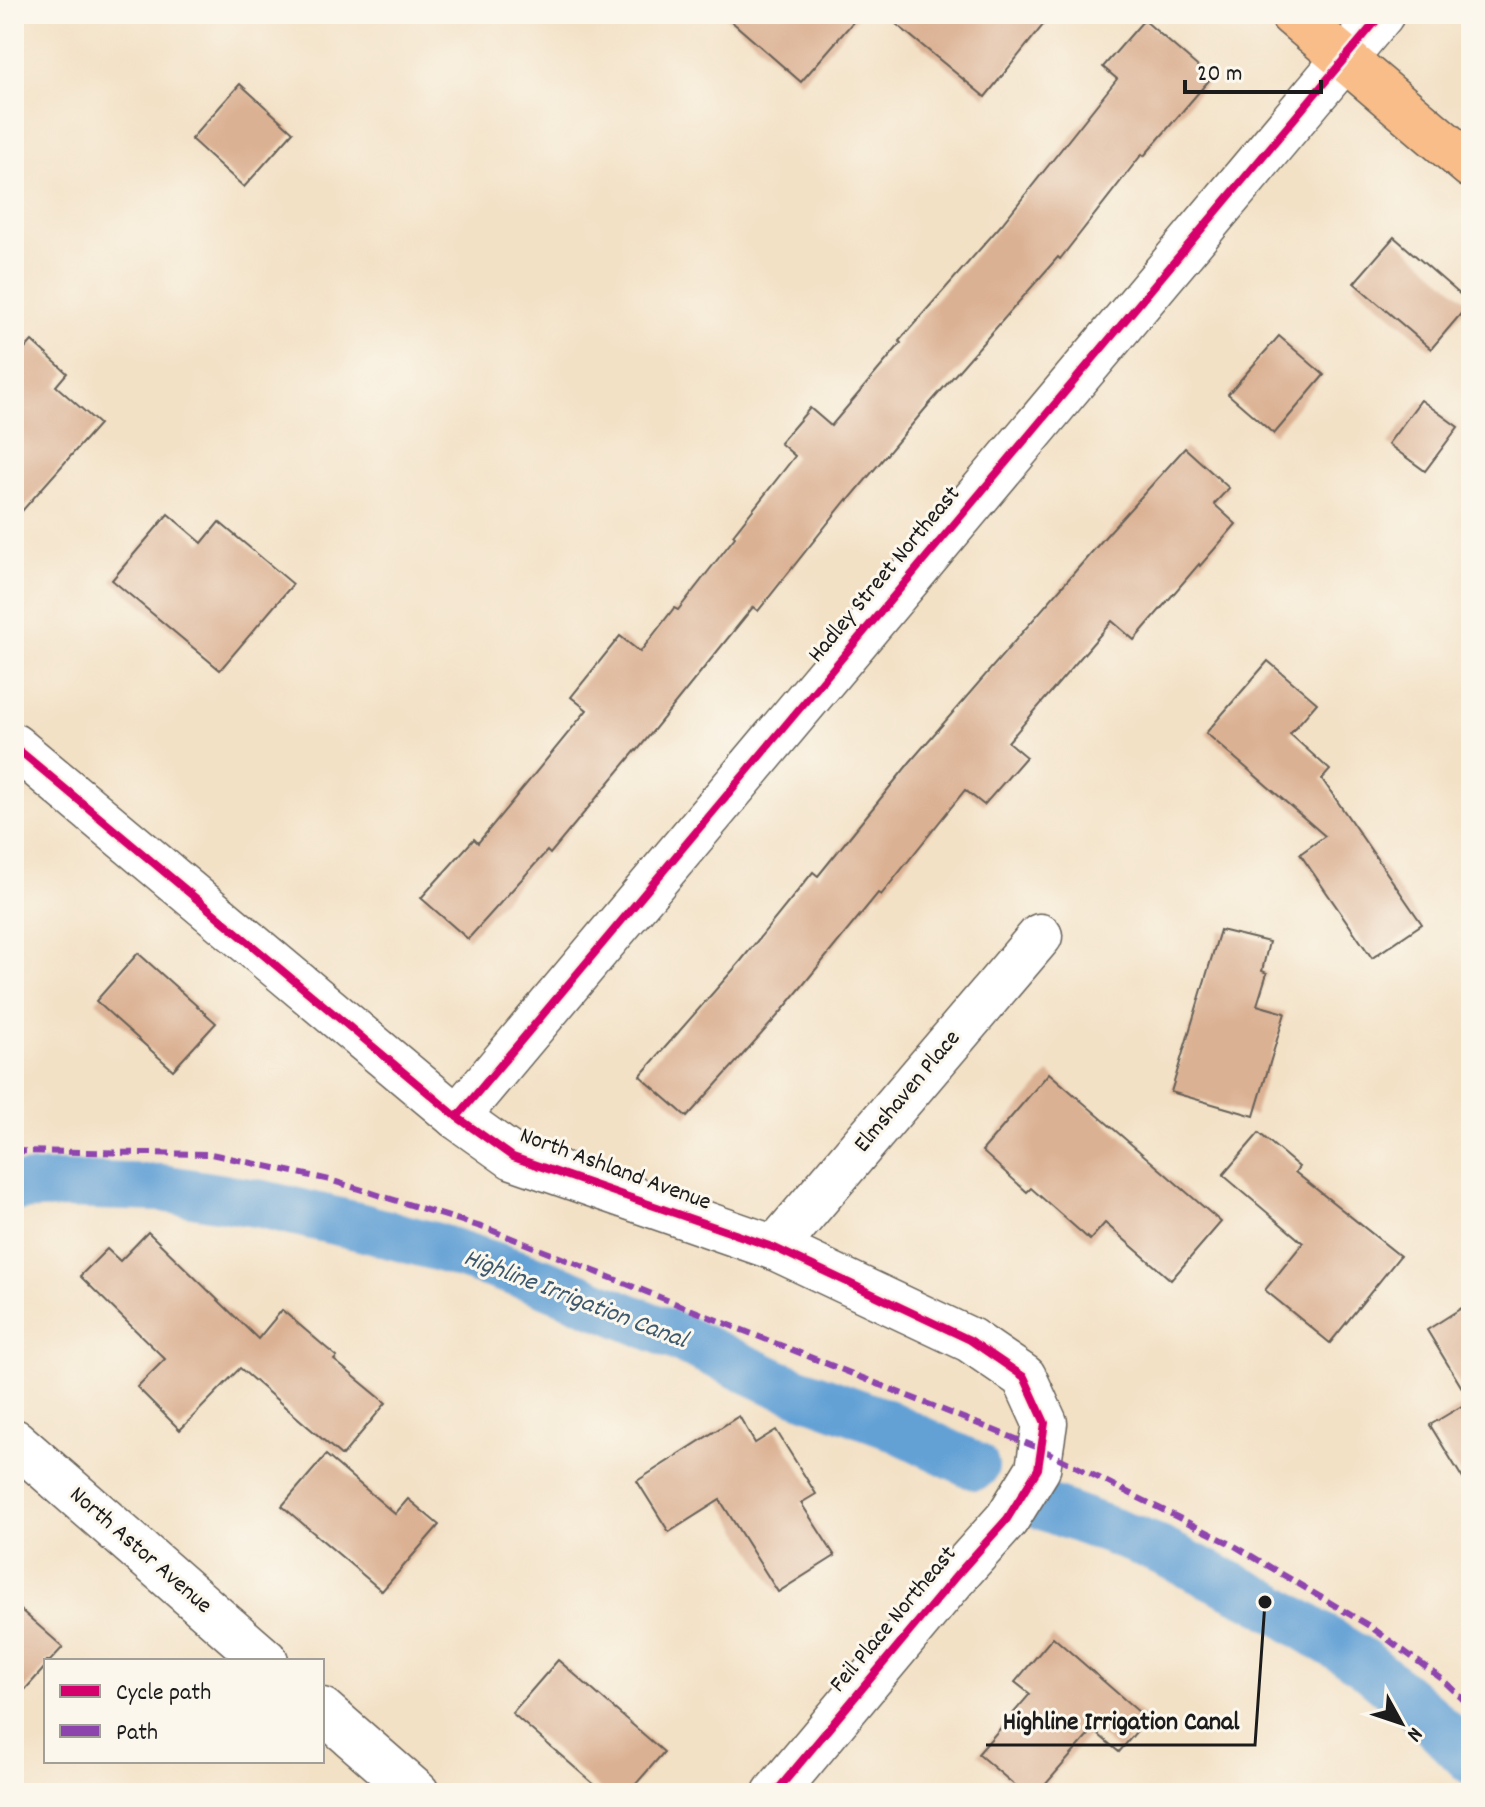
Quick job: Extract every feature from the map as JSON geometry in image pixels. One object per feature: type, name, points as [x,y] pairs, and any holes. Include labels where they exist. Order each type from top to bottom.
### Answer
[{"type":"highway","points":[[1292,14],[1471,166]]},
{"type":"street","name":"Hadley Street Northeast","points":[[457,1117],[1382,14]]},
{"type":"street","name":"North Ashland Avenue","points":[[14,746],[457,1117],[513,1157],[775,1248],[970,1340],[1024,1377],[1045,1423],[1038,1469]]},
{"type":"street","name":"Elmshaven Place","points":[[775,1248],[1040,936]]},
{"type":"street","name":"North Astor Avenue","points":[[14,1441],[264,1659]]},
{"type":"street","name":"Feil Place Northeast","points":[[775,1793],[1007,1519],[1038,1469]]},
{"type":"street","points":[[324,1712],[417,1793]]},
{"type":"building","points":[[723,14],[860,14],[801,82]]},
{"type":"building","points":[[884,14],[1052,14],[985,97]]},
{"type":"building","points":[[1144,20],[1211,78],[1144,156],[1142,154],[1060,259],[1058,257],[847,499],[758,611],[753,607],[550,854],[547,851],[468,939],[421,898],[474,839],[478,843],[587,710],[571,697],[620,636],[640,652],[674,608],[678,610],[795,456],[780,443],[810,408],[831,426],[901,343],[899,341],[1002,224],[1117,79],[1103,67]]},
{"type":"building","points":[[240,84],[293,132],[244,187],[191,139]]},
{"type":"building","points":[[1394,237],[1470,303],[1431,349],[1354,283]]},
{"type":"building","points":[[1279,336],[1324,375],[1274,434],[1228,394]]},
{"type":"building","points":[[32,341],[67,373],[56,386],[99,424],[14,520],[14,361]]},
{"type":"building","points":[[1421,400],[1458,427],[1425,471],[1388,444]]},
{"type":"building","points":[[1185,448],[1229,488],[1214,504],[1236,524],[1134,640],[1112,621],[1008,742],[1026,757],[984,805],[965,790],[881,895],[878,893],[781,1012],[687,1117],[640,1076],[740,962],[813,872],[818,876],[910,762]]},
{"type":"building","points":[[168,514],[202,543],[219,522],[293,584],[220,670],[112,580]]},
{"type":"building","points":[[1268,661],[1317,703],[1290,734],[1330,770],[1322,779],[1422,924],[1372,958],[1300,854],[1325,836],[1206,733]]},
{"type":"building","points":[[1220,930],[1269,942],[1262,971],[1267,973],[1257,1005],[1285,1013],[1254,1116],[1171,1092]]},
{"type":"building","points":[[138,953],[216,1023],[173,1070],[96,1001]]},
{"type":"building","points":[[1049,1073],[1221,1222],[1171,1280],[1105,1223],[1090,1240],[1031,1188],[1027,1192],[982,1151]]},
{"type":"building","points":[[1259,1133],[1299,1167],[1295,1172],[1400,1256],[1330,1343],[1265,1290],[1303,1243],[1223,1175]]},
{"type":"building","points":[[148,1232],[258,1339],[282,1310],[337,1357],[334,1360],[386,1403],[342,1456],[240,1368],[180,1430],[137,1387],[165,1359],[80,1276],[107,1249],[120,1261]]},
{"type":"building","points":[[1471,1302],[1471,1492],[1430,1425],[1470,1401],[1427,1330]]},
{"type":"building","points":[[739,1416],[755,1443],[776,1430],[816,1494],[801,1503],[835,1556],[778,1592],[720,1500],[669,1532],[637,1481]]},
{"type":"building","points":[[326,1455],[395,1514],[408,1499],[439,1525],[382,1591],[282,1506]]},
{"type":"building","points":[[14,1604],[63,1647],[52,1659],[44,1659],[44,1668],[14,1702]]},
{"type":"building","points":[[1053,1637],[1147,1719],[1119,1752],[1093,1730],[1038,1793],[1024,1793],[978,1754],[1030,1694],[1015,1682]]},
{"type":"building","points":[[558,1660],[664,1752],[628,1793],[604,1793],[512,1713]]},
{"type":"waterway","name":"Highline Irrigation Canal","points":[[14,1187],[161,1188],[262,1204],[437,1247],[541,1281],[684,1340],[779,1384],[886,1423],[975,1466]]},
{"type":"waterway","name":"Highline Irrigation Canal","points":[[1045,1507],[1151,1546],[1265,1602],[1364,1663],[1425,1714],[1471,1760]]},
{"type":"marked path","points":[[14,1151],[211,1154],[330,1180],[491,1230],[1041,1449],[1233,1545],[1371,1627],[1442,1679],[1471,1707]]},
{"type":"cycle path","points":[[457,1117],[1382,14]]},
{"type":"cycle path","points":[[14,746],[457,1117],[513,1157],[775,1248],[970,1340],[1024,1377],[1045,1423],[1038,1469],[1007,1519],[775,1793]]},
{"type":"place","name":"Highline Irrigation Canal","points":[[1265,1602]]}]
